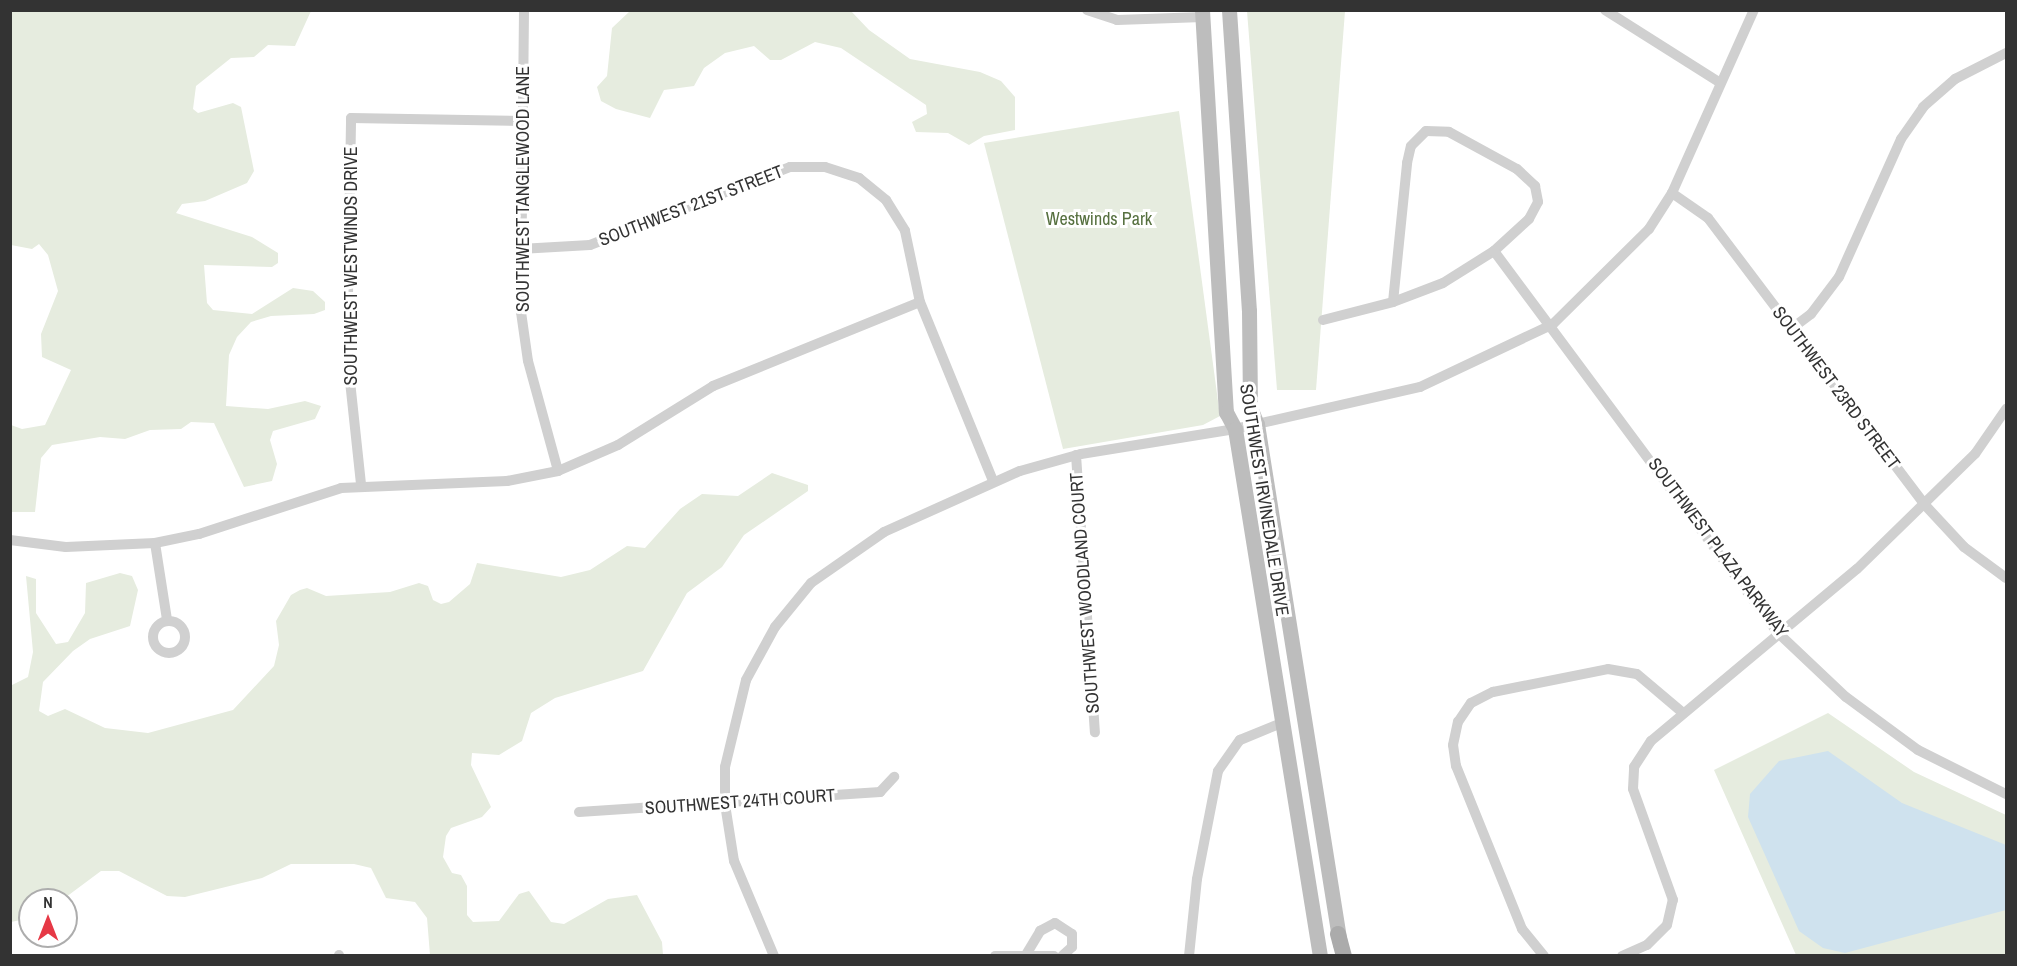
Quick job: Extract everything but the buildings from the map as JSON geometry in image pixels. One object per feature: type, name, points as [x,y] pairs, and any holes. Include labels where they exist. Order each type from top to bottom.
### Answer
[{"type":"main road","name":"SOUTHWEST IRVINEDALE DRIVE","points":[[1229,10],[1249,311],[1250,407],[1257,424],[1338,934]]},
{"type":"main road","name":"SOUTHWEST IRVINEDALE DRIVE","points":[[1202,14],[1226,412],[1235,429],[1279,724],[1301,823],[1320,956]]},
{"type":"main road","points":[[1338,934],[1342,956]]},
{"type":"street","name":"SOUTHWEST TANGLEWOOD LANE","points":[[524,10],[520,249],[525,347],[558,471]]},
{"type":"street","points":[[1087,10],[1117,20],[1202,14]]},
{"type":"street","points":[[1605,10],[1719,82]]},
{"type":"street","points":[[774,956],[737,870],[725,804],[725,767],[736,709],[759,651],[793,603],[860,545],[993,481],[1076,455],[1235,429],[1420,387],[1553,324],[1649,229],[1672,194],[1719,82],[1754,10]]},
{"type":"street","points":[[1791,329],[1811,314],[1839,277],[1901,139],[1923,107],[1954,79],[2007,53]]},
{"type":"street","name":"SOUTHWEST WESTWINDS DRIVE","points":[[360,484],[347,351],[351,118],[522,121]]},
{"type":"street","points":[[1323,320],[1393,302],[1443,283],[1494,251],[1529,219],[1538,202],[1534,186],[1517,169],[1449,132],[1426,131],[1411,146],[1407,163],[1393,302]]},
{"type":"street","name":"SOUTHWEST 21ST STREET","points":[[520,249],[590,245],[770,173],[825,167],[859,178],[896,213],[905,231],[920,302],[993,481]]},
{"type":"street","name":"SOUTHWEST 23RD STREET","points":[[1672,194],[1708,218],[1925,505],[1964,547],[2007,578]]},
{"type":"street","name":"SOUTHWEST PLAZA PARKWAY","points":[[1494,251],[1553,324],[1778,633],[1846,697],[1918,750],[2007,794]]},
{"type":"street","points":[[10,540],[66,547],[155,543],[233,524],[310,495],[360,484],[507,482],[558,471],[618,445],[713,386],[920,302]]},
{"type":"street","points":[[1622,956],[1647,945],[1669,916],[1673,900],[1665,867],[1633,789],[1634,767],[1651,741],[1682,712],[1857,569],[1975,454],[2007,409]]},
{"type":"street","name":"SOUTHWEST WOODLAND COURT","points":[[1076,455],[1095,732]]},
{"type":"street","points":[[155,543],[167,621]]},
{"type":"street","points":[[1544,956],[1522,929],[1456,766],[1453,745],[1458,722],[1471,703],[1493,692],[1608,669],[1637,674],[1682,712]]},
{"type":"street","points":[[1189,956],[1197,879],[1218,771],[1240,740],[1279,724]]},
{"type":"street","name":"SOUTHWEST 24TH COURT","points":[[579,812],[880,792],[894,777]]},
{"type":"street","points":[[1027,953],[1040,931],[1056,923],[1072,934],[1072,947],[1062,956]]},
{"type":"street","points":[[995,956],[1027,953],[1054,956]]},
{"type":"green space","points":[[10,11],[311,11],[295,46],[268,45],[254,57],[231,58],[196,86],[193,109],[198,113],[233,103],[241,107],[254,171],[247,183],[205,201],[182,204],[176,213],[252,237],[278,253],[278,263],[272,267],[204,265],[207,303],[213,310],[252,314],[293,288],[313,291],[325,302],[325,310],[314,314],[271,316],[251,322],[237,337],[229,355],[226,406],[268,409],[305,401],[321,406],[315,419],[273,431],[270,440],[277,464],[272,481],[244,487],[214,423],[191,422],[181,429],[150,430],[125,439],[100,437],[52,445],[41,458],[35,512],[11,512],[11,425],[22,429],[45,425],[71,370],[42,357],[41,334],[58,291],[48,255],[39,244],[32,249],[11,245]]},
{"type":"green space","points":[[630,11],[851,11],[869,30],[910,59],[980,72],[1001,81],[1015,97],[1015,130],[984,136],[969,145],[948,133],[916,132],[912,122],[927,114],[926,105],[841,48],[815,42],[781,60],[770,60],[754,46],[725,53],[704,68],[694,86],[664,90],[650,118],[616,109],[601,101],[597,87],[607,76],[612,28]]},
{"type":"green space","points":[[1247,11],[1345,11],[1316,390],[1277,390]]},
{"type":"green space","name":"Westwinds Park","points":[[1179,111],[1220,416],[1203,425],[1063,449],[984,143]]},
{"type":"green space","points":[[772,473],[808,485],[808,491],[744,535],[722,567],[687,593],[643,671],[555,698],[531,713],[522,741],[499,755],[472,753],[471,765],[491,807],[482,817],[451,828],[446,836],[443,857],[452,873],[461,875],[467,886],[467,915],[473,922],[499,921],[519,894],[529,891],[551,922],[564,924],[608,899],[637,895],[662,942],[663,955],[430,955],[427,918],[415,902],[386,898],[371,868],[354,864],[291,864],[262,878],[185,897],[167,896],[119,871],[101,871],[78,888],[18,888],[18,921],[11,922],[10,686],[28,677],[33,652],[26,576],[36,579],[36,613],[56,644],[68,642],[85,613],[86,583],[120,573],[132,576],[138,590],[130,626],[90,639],[73,651],[43,682],[39,711],[48,716],[65,709],[105,728],[148,733],[233,710],[274,666],[279,645],[276,621],[291,595],[300,590],[307,588],[326,596],[390,592],[419,583],[428,586],[433,600],[441,604],[449,602],[470,584],[477,563],[561,577],[590,570],[627,546],[645,548],[680,509],[702,494],[738,496]]},
{"type":"green space","points":[[1828,713],[1914,772],[2006,815],[2006,955],[1796,955],[1714,770]]},
{"type":"water","points":[[1828,751],[1902,803],[2006,845],[2006,910],[1845,953],[1823,948],[1799,931],[1748,817],[1750,794],[1779,761]]}]
